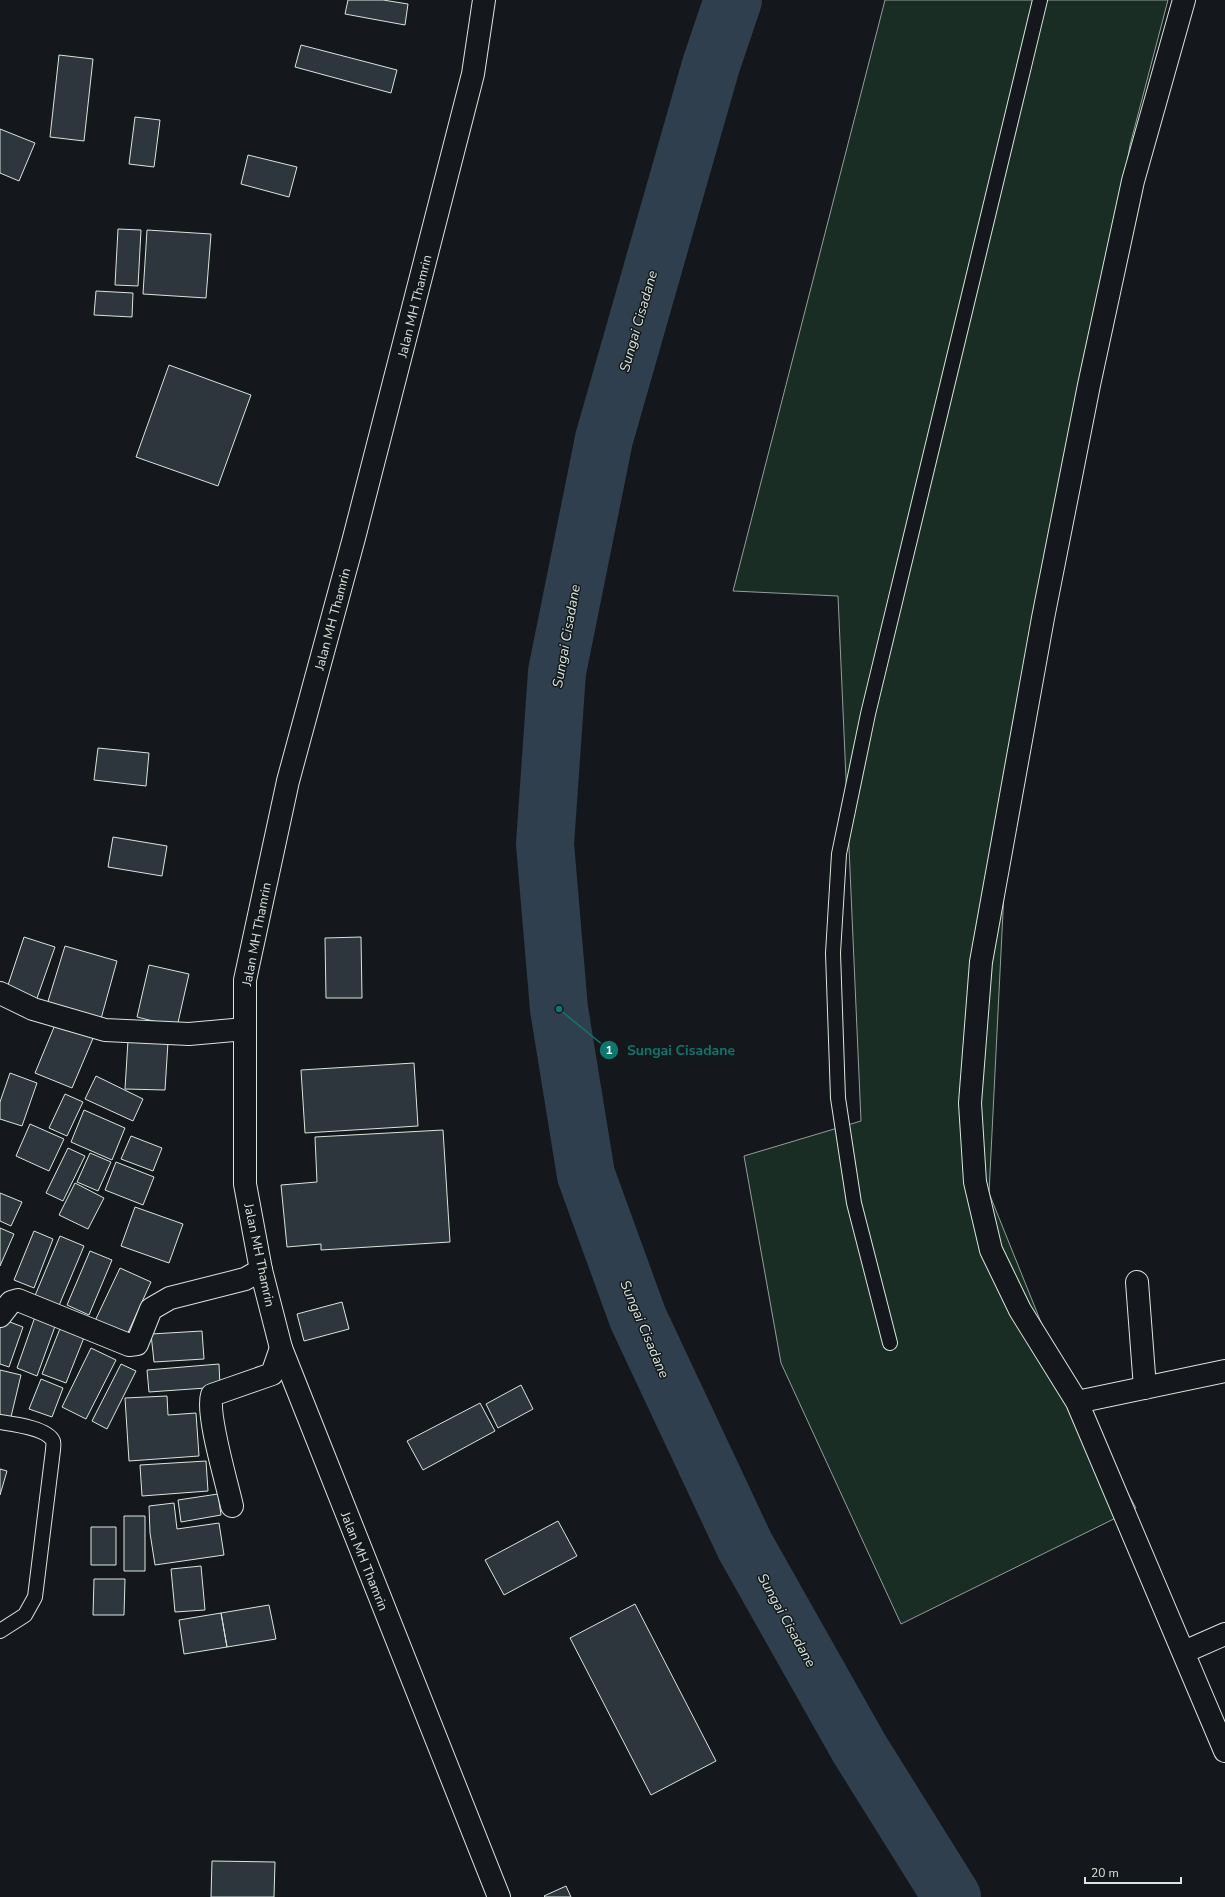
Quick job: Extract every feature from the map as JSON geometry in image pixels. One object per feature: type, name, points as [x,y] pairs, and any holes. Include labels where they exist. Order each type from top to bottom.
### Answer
[{"type":"street","name":"Jalan MH Thamrin","points":[[484,0],[471,81],[354,538],[288,781],[245,980],[238,1029],[245,1184],[253,1274],[499,1897]]},
{"type":"street","points":[[1184,0],[1133,181],[1089,385],[1046,602],[981,962],[970,1103],[975,1182],[991,1250],[1020,1310],[1077,1402],[1225,1751]]},
{"type":"street","points":[[0,994],[33,1009],[105,1030],[189,1034],[238,1029]]},
{"type":"street","points":[[0,1316],[11,1302],[18,1300],[129,1344],[137,1344],[152,1309],[170,1298],[207,1289],[253,1274]]},
{"type":"street","points":[[1137,1282],[1144,1388]]},
{"type":"street","points":[[232,1506],[214,1429],[210,1401],[212,1394],[272,1374],[281,1348]]},
{"type":"street","points":[[1077,1402],[1225,1371]]},
{"type":"street","points":[[1184,1652],[1225,1634]]},
{"type":"lane","points":[[890,1343],[854,1204],[838,1098],[833,953],[839,854],[868,714],[1040,0]]},
{"type":"lane","points":[[0,1422],[22,1425],[48,1434],[53,1441],[54,1450],[35,1597],[25,1615],[0,1631]]},
{"type":"green space","points":[[885,0],[1168,0],[1130,145],[1004,892],[989,1193],[1061,1372],[1136,1508],[901,1624],[781,1363],[744,1156],[861,1121],[838,596],[733,591]]},
{"type":"building","points":[[348,0],[383,0],[408,4],[405,25],[345,14]]},
{"type":"building","points":[[301,45],[397,70],[391,93],[295,67]]},
{"type":"building","points":[[59,55],[93,59],[84,141],[50,137]]},
{"type":"building","points":[[135,117],[160,120],[154,167],[129,164]]},
{"type":"building","points":[[0,129],[35,143],[19,181],[0,173]]},
{"type":"building","points":[[248,155],[297,167],[289,197],[241,184]]},
{"type":"building","points":[[118,229],[141,230],[138,286],[115,285]]},
{"type":"building","points":[[147,230],[211,234],[206,298],[143,294]]},
{"type":"building","points":[[96,291],[133,293],[132,317],[94,315]]},
{"type":"building","points":[[169,365],[251,395],[218,486],[136,457]]},
{"type":"building","points":[[98,748],[149,753],[146,786],[94,780]]},
{"type":"building","points":[[113,837],[167,846],[162,876],[108,867]]},
{"type":"building","points":[[24,937],[55,947],[36,1001],[6,991]]},
{"type":"building","points":[[361,937],[362,998],[326,998],[325,938]]},
{"type":"building","points":[[65,946],[117,961],[99,1026],[45,1011]]},
{"type":"building","points":[[149,965],[189,974],[177,1027],[137,1017]]},
{"type":"building","points":[[57,1020],[94,1036],[72,1088],[35,1073]]},
{"type":"building","points":[[128,1040],[168,1042],[165,1090],[125,1089]]},
{"type":"building","points":[[414,1063],[418,1126],[305,1133],[301,1070]]},
{"type":"building","points":[[10,1073],[37,1083],[22,1126],[0,1119],[0,1102]]},
{"type":"building","points":[[96,1076],[143,1099],[133,1121],[85,1099]]},
{"type":"building","points":[[65,1094],[83,1102],[67,1136],[49,1128]]},
{"type":"building","points":[[84,1110],[125,1128],[112,1160],[71,1142]]},
{"type":"building","points":[[30,1124],[64,1139],[49,1171],[16,1156]]},
{"type":"building","points":[[443,1130],[450,1242],[321,1250],[321,1244],[287,1247],[281,1185],[317,1182],[315,1137]]},
{"type":"building","points":[[131,1136],[162,1148],[153,1171],[121,1159]]},
{"type":"building","points":[[68,1148],[85,1156],[63,1201],[46,1193]]},
{"type":"building","points":[[90,1153],[111,1162],[98,1191],[77,1182]]},
{"type":"building","points":[[116,1162],[154,1177],[143,1205],[105,1190]]},
{"type":"building","points":[[75,1183],[104,1198],[88,1229],[59,1215]]},
{"type":"building","points":[[0,1193],[22,1202],[11,1226],[0,1221]]},
{"type":"building","points":[[135,1207],[183,1224],[169,1263],[121,1246]]},
{"type":"building","points":[[0,1228],[14,1234],[0,1266]]},
{"type":"building","points":[[34,1231],[53,1239],[34,1288],[14,1280]]},
{"type":"building","points":[[60,1236],[84,1246],[58,1308],[34,1298]]},
{"type":"building","points":[[90,1251],[112,1260],[89,1315],[67,1305]]},
{"type":"building","points":[[120,1268],[151,1282],[126,1337],[94,1323]]},
{"type":"building","points":[[342,1302],[349,1329],[304,1341],[297,1314]]},
{"type":"building","points":[[36,1314],[57,1321],[37,1376],[17,1368]]},
{"type":"building","points":[[2,1319],[23,1327],[9,1367],[0,1364],[0,1326]]},
{"type":"building","points":[[61,1326],[85,1335],[66,1383],[42,1374]]},
{"type":"building","points":[[202,1331],[204,1359],[154,1362],[151,1334]]},
{"type":"building","points":[[91,1348],[116,1360],[86,1419],[62,1407]]},
{"type":"building","points":[[121,1364],[136,1371],[107,1429],[92,1421]]},
{"type":"building","points":[[219,1364],[220,1387],[149,1392],[147,1370]]},
{"type":"building","points":[[0,1370],[21,1375],[10,1421],[0,1419]]},
{"type":"building","points":[[41,1379],[63,1388],[52,1417],[29,1409]]},
{"type":"building","points":[[521,1385],[533,1409],[498,1428],[486,1404]]},
{"type":"building","points":[[167,1396],[168,1415],[196,1413],[199,1456],[129,1461],[125,1398]]},
{"type":"building","points":[[480,1403],[495,1431],[423,1470],[407,1441]]},
{"type":"building","points":[[206,1461],[208,1491],[142,1496],[140,1465]]},
{"type":"building","points":[[0,1469],[7,1471],[0,1495]]},
{"type":"building","points":[[218,1494],[221,1515],[181,1522],[178,1500]]},
{"type":"building","points":[[174,1503],[177,1529],[219,1523],[224,1555],[155,1565],[150,1533],[149,1506]]},
{"type":"building","points":[[124,1516],[145,1516],[145,1571],[124,1571]]},
{"type":"building","points":[[558,1521],[577,1556],[504,1595],[485,1560]]},
{"type":"building","points":[[91,1527],[116,1527],[116,1565],[91,1565]]},
{"type":"building","points":[[201,1566],[205,1610],[175,1612],[171,1569]]},
{"type":"building","points":[[94,1579],[125,1579],[124,1615],[93,1615]]},
{"type":"building","points":[[635,1604],[716,1761],[651,1795],[570,1638]]},
{"type":"building","points":[[269,1605],[276,1639],[227,1647],[221,1613]]},
{"type":"building","points":[[221,1613],[227,1647],[184,1654],[179,1620]]},
{"type":"building","points":[[212,1861],[275,1862],[274,1897],[211,1897]]},
{"type":"building","points":[[566,1886],[571,1897],[544,1896]]},
{"type":"waterway","name":"Sungai Cisadane","points":[[733,0],[711,65],[604,439],[557,672],[545,844],[559,1009],[586,1175],[638,1318],[745,1546],[859,1748],[952,1897]]},
{"type":"place","name":"Sungai Cisadane","points":[[559,1009]]}]
